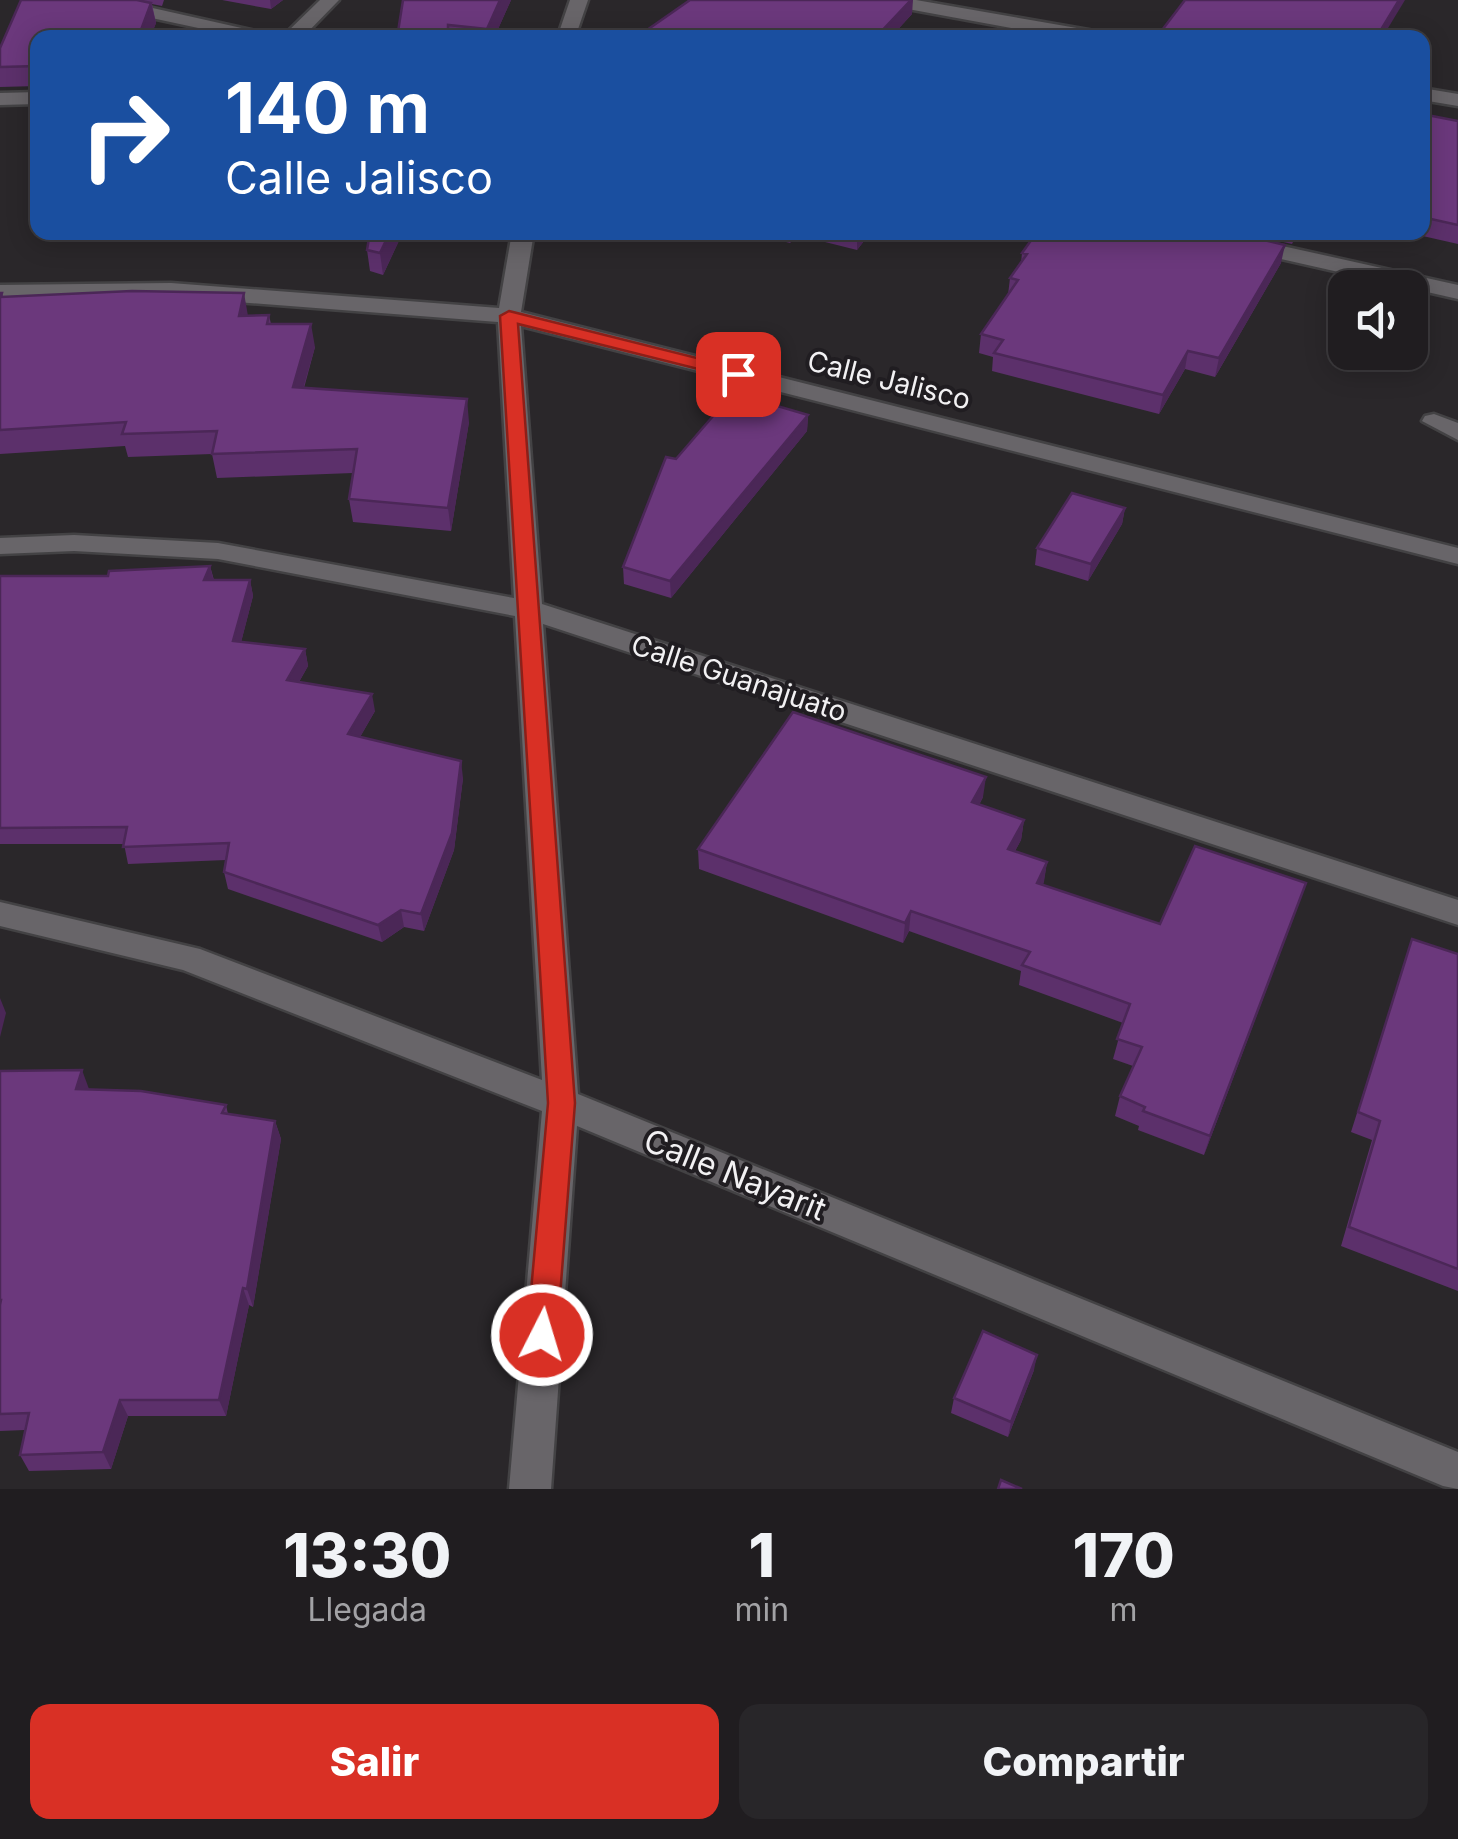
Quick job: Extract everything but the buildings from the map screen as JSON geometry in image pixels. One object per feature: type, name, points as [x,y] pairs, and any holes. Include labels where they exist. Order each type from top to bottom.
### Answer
[{"type":"street","points":[[90,0],[235,30]]},
{"type":"street","points":[[300,30],[330,0]]},
{"type":"street","points":[[569,30],[579,0]]},
{"type":"street","points":[[886,0],[1055,30]]},
{"type":"street","points":[[1430,95],[1458,100]]},
{"type":"street","points":[[0,99],[30,98]]},
{"type":"street","points":[[523,240],[509,316],[561,1103],[530,1489]]},
{"type":"street","points":[[1224,240],[1458,292]]},
{"type":"street","name":"Calle Jalisco","points":[[0,292],[172,290],[509,316],[1458,556]]},
{"type":"street","points":[[1434,420],[1458,433]]},
{"type":"street","name":"Calle Guanajuato","points":[[0,546],[74,543],[218,551],[531,610],[1458,914]]},
{"type":"street","name":"Calle Nayarit","points":[[0,914],[188,958],[561,1103],[1458,1472]]},
{"type":"route","points":[[542,1335],[561,1103],[509,316],[738,374]]}]
